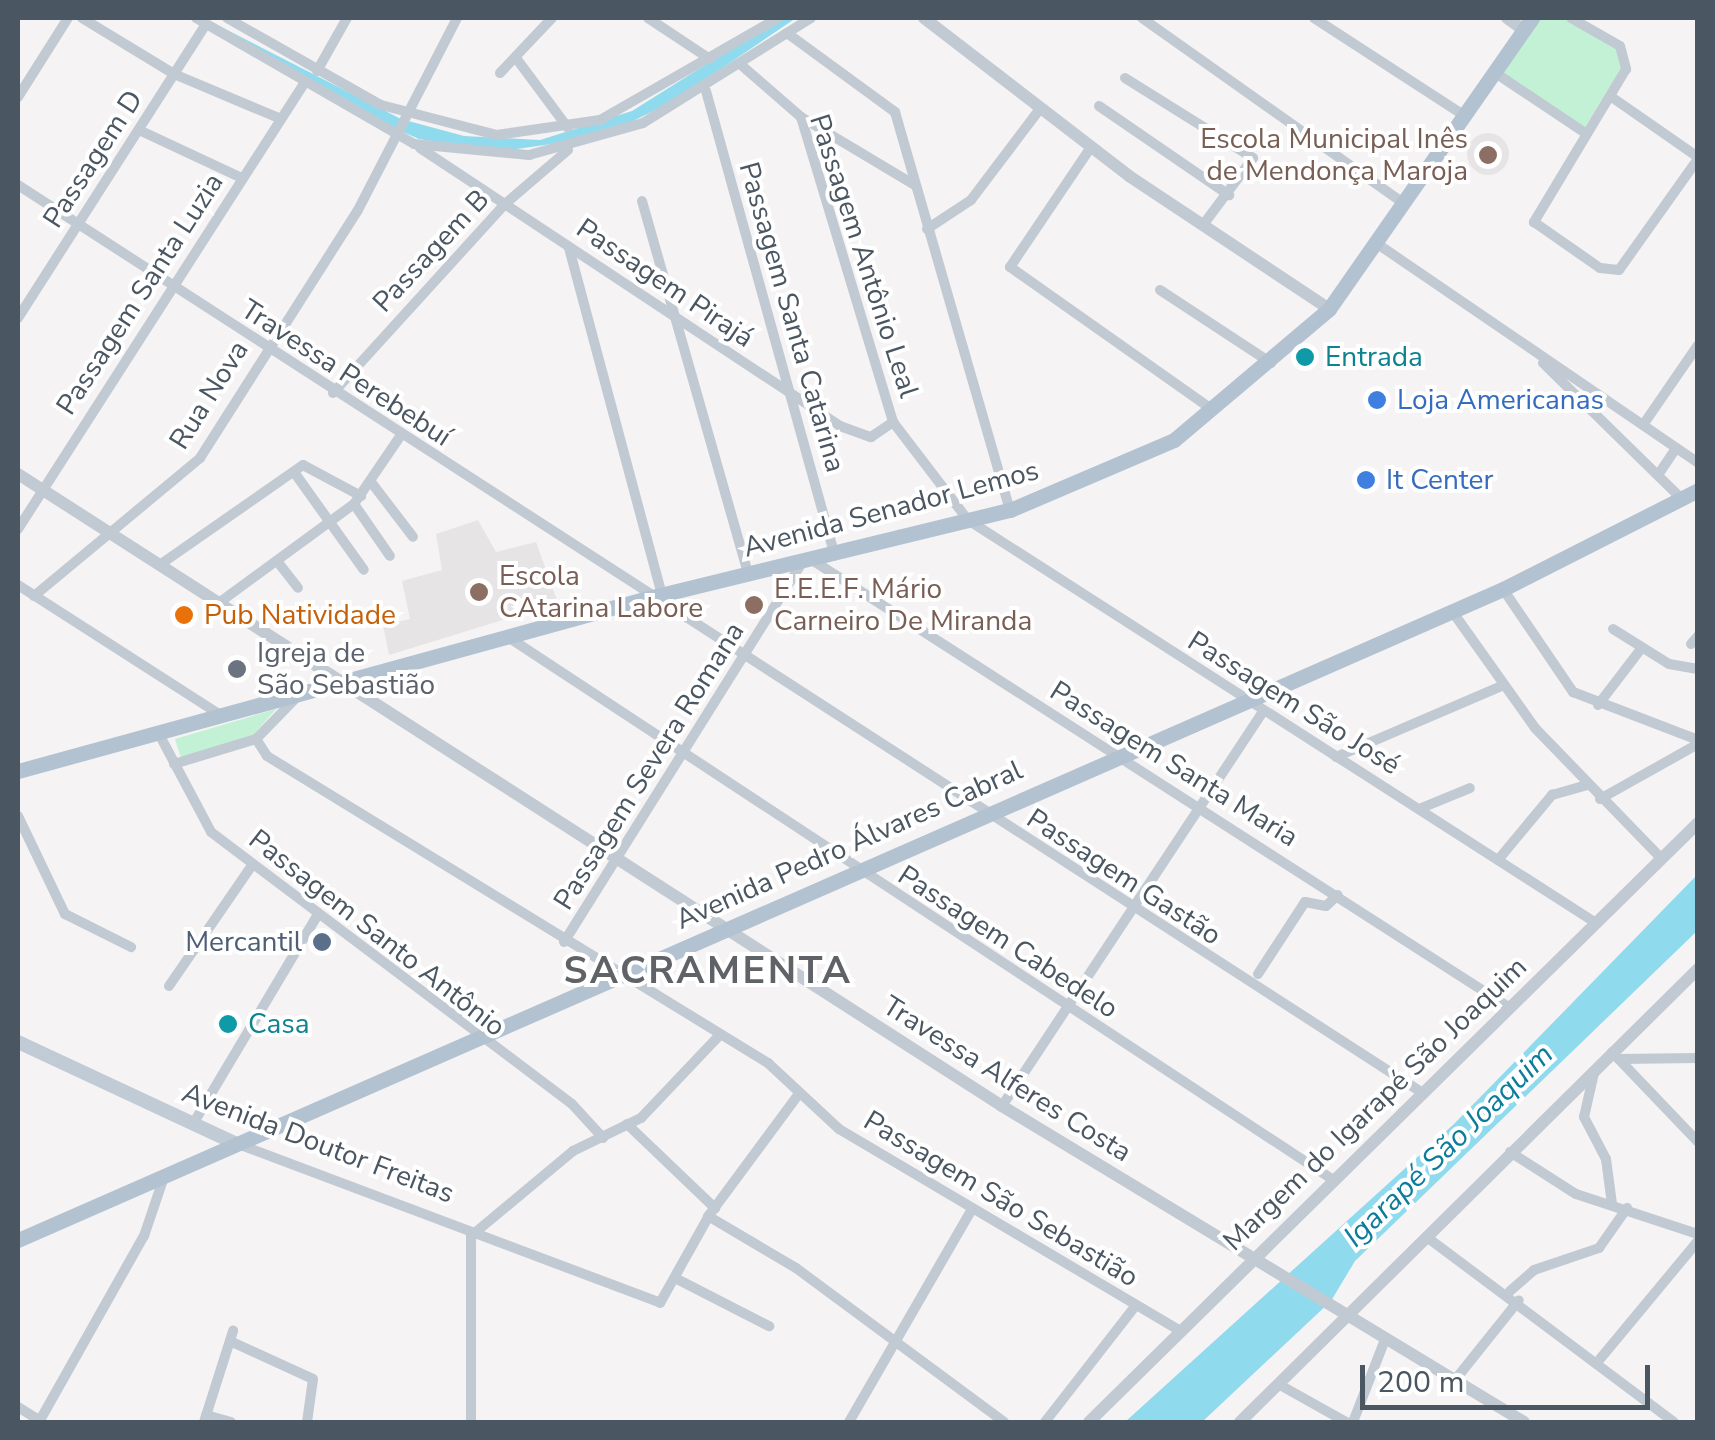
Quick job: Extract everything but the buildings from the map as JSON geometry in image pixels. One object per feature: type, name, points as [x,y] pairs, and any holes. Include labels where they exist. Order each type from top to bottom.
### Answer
[{"type":"main road","name":"Avenida Senador Lemos","points":[[18,772],[657,595],[1010,510],[1174,440],[1216,412],[1328,309],[1378,245],[1527,23]]},
{"type":"main road","name":"Avenida Pedro Álvares Cabral","points":[[18,1240],[479,1040],[984,813],[1452,612],[1684,501],[1698,490]]},
{"type":"main road","name":"Avenida Doutor Freitas","points":[[18,1042],[238,1144]]},
{"type":"street","points":[[18,96],[68,18]]},
{"type":"street","points":[[82,18],[174,74],[280,118]]},
{"type":"street","points":[[227,18],[401,116],[480,134],[568,128],[649,98],[778,18]]},
{"type":"street","points":[[317,71],[347,18]]},
{"type":"street","name":"Rua Nova","points":[[34,596],[200,458],[266,346],[358,210],[401,116],[457,18]]},
{"type":"street","points":[[500,74],[552,18]]},
{"type":"street","points":[[648,18],[710,60]]},
{"type":"street","points":[[201,21],[302,84],[414,144],[486,154],[570,148],[706,91],[811,18]]},
{"type":"street","points":[[924,18],[1039,110],[1328,309]]},
{"type":"street","points":[[1142,18],[1159,22],[1405,204]]},
{"type":"street","points":[[1314,18],[1465,116]]},
{"type":"street","points":[[1507,18],[1527,23]]},
{"type":"street","points":[[1571,18],[1624,50],[1613,98],[1585,133],[1531,216],[1610,272],[1624,265],[1698,158],[1613,98]]},
{"type":"street","name":"Passagem D","points":[[18,318],[174,74],[201,21]]},
{"type":"street","points":[[787,33],[895,112],[1010,510]]},
{"type":"street","points":[[516,58],[568,128]]},
{"type":"street","name":"Passagem Antônio Leal","points":[[740,64],[802,117],[894,422],[968,520]]},
{"type":"street","points":[[1494,72],[1585,133]]},
{"type":"street","points":[[1126,78],[1253,158],[1203,225]]},
{"type":"street","name":"Passagem Santa Luzia","points":[[18,529],[302,84]]},
{"type":"street","name":"Passagem Santa Catarina","points":[[706,91],[835,555]]},
{"type":"street","points":[[1099,106],[1228,195]]},
{"type":"street","points":[[927,230],[971,200],[1039,110]]},
{"type":"street","points":[[802,117],[914,184]]},
{"type":"street","points":[[138,130],[242,178]]},
{"type":"street","name":"Passagem Pirajá","points":[[414,144],[789,394],[864,436],[894,422]]},
{"type":"street","name":"Passagem B","points":[[333,393],[505,204],[570,148]]},
{"type":"street","points":[[1092,148],[1018,252],[1013,272],[1216,412]]},
{"type":"street","name":"Travessa Perebebuí","points":[[18,185],[333,393],[657,595]]},
{"type":"street","points":[[642,201],[748,573]]},
{"type":"street","points":[[1378,245],[1698,463]]},
{"type":"street","points":[[569,248],[657,595]]},
{"type":"street","points":[[1160,290],[1272,364]]},
{"type":"street","points":[[1525,345],[1684,501]]},
{"type":"street","points":[[1643,425],[1698,346]]},
{"type":"street","points":[[220,602],[358,500],[401,435]]},
{"type":"street","points":[[1658,475],[1676,448]]},
{"type":"street","points":[[161,564],[294,472],[310,465],[358,500],[390,556]]},
{"type":"street","points":[[294,472],[333,520],[364,570]]},
{"type":"street","name":"Travessa Alferes Costa","points":[[18,474],[344,681],[617,864],[1340,1318],[1524,1422]]},
{"type":"street","points":[[372,482],[413,537]]},
{"type":"street","name":"Passagem São José","points":[[968,520],[1596,924]]},
{"type":"street","name":"Passagem Severa Romana","points":[[564,942],[617,864],[679,754],[807,561]]},
{"type":"street","name":"Passagem Santa Maria","points":[[807,561],[1200,805],[1510,1008]]},
{"type":"street","points":[[277,562],[298,588]]},
{"type":"street","points":[[18,585],[219,714]]},
{"type":"street","points":[[1503,588],[1567,687],[1598,705],[1698,742]]},
{"type":"street","name":"Passagem Gastão","points":[[657,595],[984,813],[1424,1094]]},
{"type":"street","points":[[1452,612],[1504,685],[1586,785],[1662,859]]},
{"type":"street","points":[[1613,629],[1640,650],[1698,669]]},
{"type":"street","name":"Passagem Cabedelo","points":[[511,638],[856,871],[1334,1181]]},
{"type":"street","points":[[1598,705],[1640,650]]},
{"type":"street","points":[[1336,757],[1504,685]]},
{"type":"street","points":[[174,764],[256,738],[300,694]]},
{"type":"street","points":[[1002,1106],[1263,712]]},
{"type":"street","name":"Passagem Santo Antônio","points":[[159,734],[203,824],[479,1040],[572,1104],[602,1138]]},
{"type":"street","name":"Passagem São Sebastião","points":[[256,738],[267,756],[718,1037],[768,1063],[798,1095],[970,1212],[1180,1331]]},
{"type":"street","points":[[1600,798],[1698,742]]},
{"type":"street","points":[[1498,860],[1552,795],[1586,785]]},
{"type":"street","points":[[1419,809],[1470,788]]},
{"type":"street","points":[[18,816],[66,914],[131,947]]},
{"type":"street","name":"Margem do Igarapé São Joaquim","points":[[1089,1422],[1698,823]]},
{"type":"street","points":[[169,986],[253,864]]},
{"type":"street","points":[[1258,974],[1305,902],[1326,906],[1338,896]]},
{"type":"street","points":[[193,1124],[318,914]]},
{"type":"street","points":[[1240,1422],[1280,1386],[1340,1318],[1428,1238],[1510,1152],[1596,1070],[1616,1056],[1695,975]]},
{"type":"street","points":[[472,1422],[471,1236],[573,1151],[627,1124],[718,1037]]},
{"type":"street","points":[[1616,1056],[1698,1058]]},
{"type":"street","points":[[1616,1056],[1698,1142]]},
{"type":"street","points":[[1596,1070],[1584,1117],[1606,1159],[1612,1204]]},
{"type":"street","points":[[768,1326],[676,1278],[712,1212],[798,1095]]},
{"type":"street","points":[[627,1124],[712,1212],[1004,1422]]},
{"type":"street","name":"Avenida Doutor Freitas","points":[[238,1144],[426,1209],[471,1236],[660,1303],[676,1278]]},
{"type":"street","points":[[1510,1152],[1556,1184],[1698,1238],[1600,1359]]},
{"type":"street","points":[[18,1407],[40,1422],[144,1236],[164,1176]]},
{"type":"street","points":[[1510,1291],[1534,1270],[1599,1248],[1627,1208]]},
{"type":"street","points":[[849,1422],[970,1212]]},
{"type":"street","points":[[1428,1238],[1510,1291],[1600,1359],[1674,1422]]},
{"type":"street","points":[[1455,1380],[1519,1300]]},
{"type":"street","points":[[1045,1422],[1136,1305]]},
{"type":"street","points":[[231,1422],[205,1419],[232,1336],[308,1375],[313,1401],[307,1422]]},
{"type":"street","points":[[1280,1386],[1349,1422],[1384,1342]]},
{"type":"shaded area","name":"Escola Municipal Inês de Mendonça Maroja","points":[[1488,133],[1503,139],[1509,154],[1503,169],[1488,175],[1473,169],[1467,154],[1473,139]]},
{"type":"shaded area","name":"Escola CAtarina Labore","points":[[478,520],[496,552],[536,542],[558,603],[389,655],[383,625],[410,619],[402,581],[442,570],[436,534]]},
{"type":"green space","points":[[1523,18],[1572,18],[1618,44],[1625,61],[1582,132],[1492,69]]},
{"type":"green space","points":[[276,709],[254,734],[181,758],[175,739]]},
{"type":"water","points":[[204,18],[401,119],[464,136],[540,140],[632,111],[780,18],[796,18],[672,102],[600,137],[496,152],[419,139],[362,114]]},
{"type":"water","name":"Igarapé São Joaquim","points":[[1697,875],[1695,933],[1355,1261],[1331,1301],[1202,1422],[1125,1422],[1454,1124]]},
{"type":"place","name":"Escola Municipal Inês de Mendonça Maroja","points":[[1488,155]]},
{"type":"place","name":"Entrada","points":[[1305,357]]},
{"type":"place","name":"Loja Americanas","points":[[1377,400]]},
{"type":"place","name":"It Center","points":[[1366,480]]},
{"type":"place","name":"Escola CAtarina Labore","points":[[479,592]]},
{"type":"place","name":"E.E.E.F. Mário Carneiro De Miranda","points":[[754,605]]},
{"type":"place","name":"Pub Natividade","points":[[184,615]]},
{"type":"place","name":"Igreja de São Sebastião","points":[[237,669]]},
{"type":"place","name":"Mercantil","points":[[322,942]]},
{"type":"place","name":"Casa","points":[[228,1024]]},
{"type":"district","name":"SACRAMENTA","points":[[708,971]]}]
